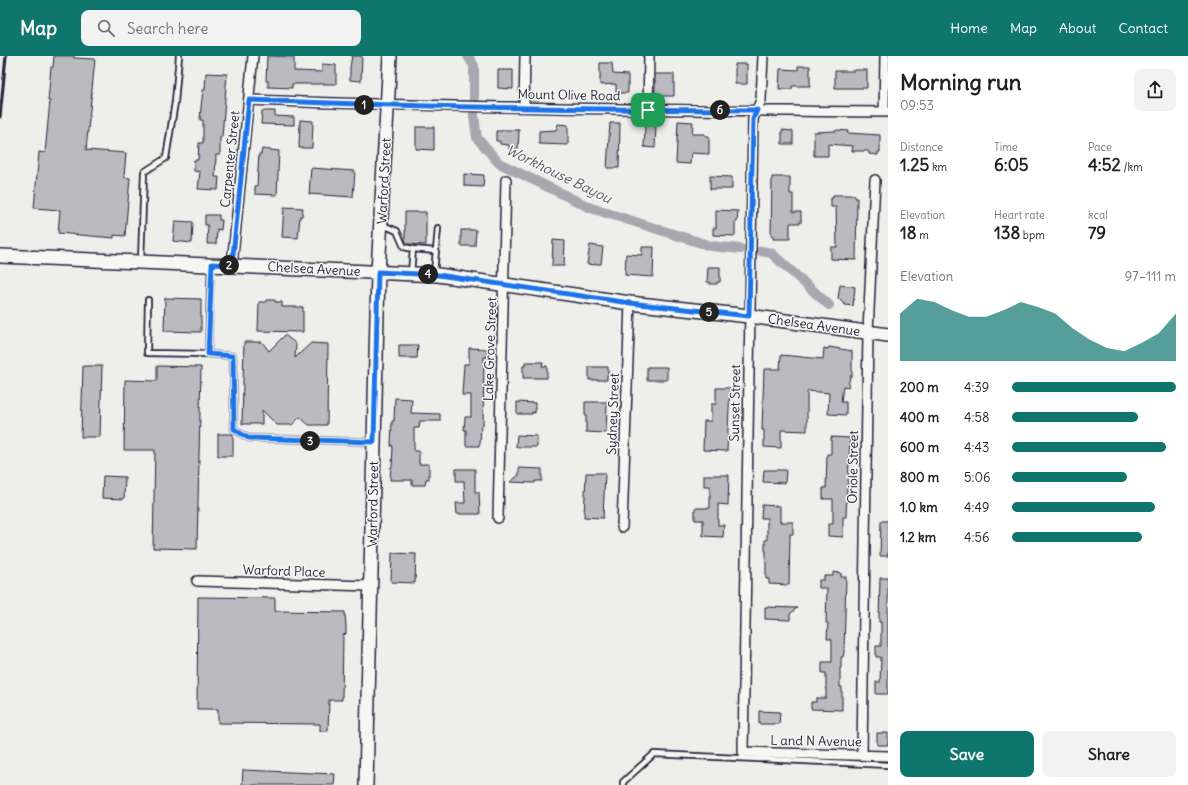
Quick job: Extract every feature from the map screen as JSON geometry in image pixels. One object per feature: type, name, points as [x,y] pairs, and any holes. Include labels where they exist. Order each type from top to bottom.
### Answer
[{"type":"main road","name":"Warford Street","points":[[366,785],[378,272],[390,56]]},
{"type":"main road","name":"Chelsea Avenue","points":[[0,256],[212,264],[434,275],[630,303],[749,316],[888,335]]},
{"type":"street","name":"Carpenter Street","points":[[232,265],[253,56]]},
{"type":"street","points":[[524,107],[525,56]]},
{"type":"street","points":[[648,110],[649,56]]},
{"type":"street","name":"Sunset Street","points":[[743,752],[753,119],[761,100],[763,56]]},
{"type":"street","points":[[885,56],[886,112]]},
{"type":"street","name":"Mount Olive Road","points":[[249,100],[482,107],[886,112]]},
{"type":"street","name":"Lake Grove Street","points":[[498,518],[506,180]]},
{"type":"street","name":"Oriole Street","points":[[862,755],[868,332],[875,180]]},
{"type":"street","name":"Sydney Street","points":[[622,527],[630,303]]},
{"type":"street","name":"Warford Place","points":[[197,581],[370,586]]},
{"type":"street","name":"L and N Avenue","points":[[743,752],[888,756]]},
{"type":"lane","points":[[141,261],[144,172],[166,158],[175,102],[178,56]]},
{"type":"lane","points":[[381,224],[397,231],[404,247],[436,251]]},
{"type":"lane","points":[[434,275],[438,228]]},
{"type":"lane","points":[[411,273],[413,249]]},
{"type":"lane","points":[[208,354],[212,264]]},
{"type":"lane","points":[[148,300],[147,353],[233,356],[234,429],[248,438],[374,442]]},
{"type":"lane","points":[[623,785],[624,782],[654,754],[888,765]]},
{"type":"building","points":[[54,56],[74,56],[74,58],[95,59],[86,150],[126,153],[124,177],[130,178],[125,236],[114,235],[114,238],[58,233],[60,210],[34,208],[39,152],[45,153],[50,101],[48,101],[51,67],[53,67]]},
{"type":"building","points":[[267,56],[294,57],[294,71],[322,72],[322,64],[336,65],[336,84],[292,84],[292,88],[268,87],[268,81],[266,81]]},
{"type":"building","points":[[352,56],[362,56],[361,81],[350,80]]},
{"type":"building","points":[[600,63],[612,63],[613,74],[628,75],[628,93],[616,93],[616,84],[600,85]]},
{"type":"building","points":[[735,64],[747,64],[747,84],[735,84]]},
{"type":"building","points":[[798,66],[810,66],[810,86],[792,86],[792,89],[779,89],[780,69],[798,70]]},
{"type":"building","points":[[498,70],[513,70],[513,89],[498,88]]},
{"type":"building","points":[[867,70],[867,88],[835,88],[835,71]]},
{"type":"building","points":[[206,73],[227,74],[222,137],[220,137],[220,155],[216,155],[215,177],[219,177],[218,190],[198,189],[200,172],[194,171],[194,160],[198,160],[199,143],[203,143],[203,120],[200,120]]},
{"type":"building","points":[[655,74],[674,74],[674,96],[655,96]]},
{"type":"building","points":[[262,111],[275,111],[275,116],[294,117],[294,125],[261,124]]},
{"type":"building","points":[[300,120],[313,121],[312,148],[299,148]]},
{"type":"building","points":[[678,121],[693,122],[692,134],[705,134],[705,136],[709,136],[709,154],[691,153],[690,164],[676,163]]},
{"type":"building","points":[[610,123],[620,123],[619,168],[607,168]]},
{"type":"building","points":[[558,124],[568,125],[568,145],[539,144],[539,131],[556,130]]},
{"type":"building","points":[[645,125],[656,125],[655,148],[644,147]]},
{"type":"building","points":[[416,127],[434,127],[434,150],[416,149]]},
{"type":"building","points":[[519,130],[518,149],[509,149],[509,145],[500,144],[500,141],[496,141],[496,131]]},
{"type":"building","points":[[782,130],[793,131],[793,144],[782,144]]},
{"type":"building","points":[[837,130],[848,131],[847,133],[880,135],[880,152],[878,152],[878,155],[869,154],[868,151],[852,151],[853,146],[828,144],[828,156],[814,156],[814,132]]},
{"type":"building","points":[[262,149],[279,151],[277,195],[255,194],[259,154],[261,154]]},
{"type":"building","points":[[311,168],[355,171],[353,197],[309,194]]},
{"type":"building","points":[[464,174],[484,175],[483,187],[464,186]]},
{"type":"building","points":[[710,176],[732,177],[732,189],[710,189]]},
{"type":"building","points":[[772,177],[790,177],[790,194],[793,194],[793,212],[801,212],[801,223],[790,223],[790,239],[773,239],[773,236],[771,236]]},
{"type":"building","points":[[833,195],[855,195],[855,198],[857,198],[856,260],[831,259],[831,247],[837,247],[836,207],[831,207],[831,198],[833,198]]},
{"type":"building","points":[[284,207],[303,208],[302,216],[300,216],[298,238],[282,237]]},
{"type":"building","points":[[716,210],[738,211],[737,222],[735,222],[735,236],[713,235],[713,228],[716,228]]},
{"type":"building","points":[[405,212],[426,212],[426,245],[407,244],[405,240]]},
{"type":"building","points":[[205,215],[219,215],[219,220],[222,220],[221,230],[217,229],[216,244],[207,244],[208,225],[205,225]]},
{"type":"building","points":[[175,221],[193,222],[192,243],[173,241]]},
{"type":"building","points":[[461,230],[476,230],[475,246],[461,246]]},
{"type":"building","points":[[553,240],[565,241],[564,266],[552,266]]},
{"type":"building","points":[[590,245],[603,247],[601,264],[587,264]]},
{"type":"building","points":[[642,247],[654,247],[653,277],[625,275],[626,254],[642,255]]},
{"type":"building","points":[[708,267],[720,267],[720,282],[717,282],[717,284],[710,284],[710,282],[707,282]]},
{"type":"building","points":[[840,285],[855,287],[853,306],[845,305],[838,298]]},
{"type":"building","points":[[165,298],[201,299],[201,332],[164,331]]},
{"type":"building","points":[[266,300],[282,302],[282,307],[303,307],[303,332],[258,331],[259,302],[266,302]]},
{"type":"building","points":[[285,335],[296,344],[295,358],[311,343],[328,344],[327,425],[309,425],[300,417],[292,425],[277,425],[262,410],[262,424],[242,424],[244,342],[262,342],[269,351]]},
{"type":"building","points":[[399,345],[418,345],[417,358],[399,358]]},
{"type":"building","points":[[829,347],[852,351],[852,376],[850,376],[848,387],[843,386],[841,402],[846,402],[846,415],[828,414],[829,393],[808,391],[807,431],[781,430],[781,448],[764,447],[764,430],[762,430],[764,369],[780,369],[781,355],[823,359],[824,348],[828,349]]},
{"type":"building","points":[[469,348],[487,349],[487,357],[484,357],[483,425],[481,425],[479,446],[466,446],[466,430],[464,430],[465,417],[471,417],[471,395],[462,395],[464,364],[469,364]]},
{"type":"building","points":[[525,362],[543,362],[542,366],[547,366],[547,378],[523,378],[523,366],[525,366]]},
{"type":"building","points":[[83,366],[102,366],[100,437],[81,437]]},
{"type":"building","points":[[157,366],[201,367],[197,549],[153,548],[155,450],[124,450],[125,380],[157,381]]},
{"type":"building","points":[[589,367],[608,367],[607,380],[589,380]]},
{"type":"building","points":[[647,367],[667,367],[667,380],[647,380]]},
{"type":"building","points":[[716,388],[730,388],[727,451],[703,450],[704,421],[711,421],[711,404],[716,404]]},
{"type":"building","points":[[395,398],[412,399],[411,413],[440,414],[440,421],[420,421],[419,428],[414,428],[414,451],[419,451],[419,464],[429,464],[429,479],[426,479],[425,485],[412,485],[412,480],[390,480],[393,446],[391,446],[392,421],[394,421]]},
{"type":"building","points":[[517,402],[535,403],[535,413],[517,414]]},
{"type":"building","points":[[585,402],[607,402],[606,433],[586,432]]},
{"type":"building","points":[[218,434],[233,434],[233,456],[218,456]]},
{"type":"building","points":[[517,435],[537,436],[537,447],[516,447]]},
{"type":"building","points":[[831,437],[850,438],[846,517],[843,517],[843,537],[828,536],[828,524],[833,524],[833,499],[823,499],[823,488],[826,488],[827,454],[831,454]]},
{"type":"building","points":[[519,468],[542,469],[542,481],[535,481],[535,483],[510,482],[519,475]]},
{"type":"building","points":[[456,469],[475,469],[475,492],[479,492],[480,514],[457,514],[456,503],[465,503],[464,481],[456,481]]},
{"type":"building","points":[[764,470],[786,470],[785,483],[763,482]]},
{"type":"building","points":[[586,473],[605,473],[603,518],[584,517]]},
{"type":"building","points":[[704,475],[729,475],[728,505],[718,504],[718,525],[724,525],[723,537],[703,536],[703,520],[695,520],[695,508],[710,508],[710,486],[704,486]]},
{"type":"building","points":[[103,476],[125,477],[124,499],[102,498]]},
{"type":"building","points":[[762,505],[780,506],[780,522],[793,522],[793,534],[790,534],[789,585],[769,584],[769,579],[766,579],[765,540],[767,540],[767,518],[761,518]]},
{"type":"building","points":[[881,521],[888,521],[888,556],[880,556]]},
{"type":"building","points":[[392,553],[416,554],[415,583],[391,582]]},
{"type":"building","points":[[833,572],[841,573],[841,577],[846,577],[844,652],[843,657],[841,657],[840,668],[842,710],[811,709],[811,702],[816,702],[816,698],[826,698],[826,673],[822,673],[822,662],[832,662],[832,641],[831,639],[827,639],[827,588],[819,588],[819,580],[824,580],[824,576],[833,576]]},
{"type":"building","points":[[880,578],[888,578],[888,694],[876,694],[876,682],[880,682],[881,657],[876,657],[876,646],[881,646],[881,622],[879,622]]},
{"type":"building","points":[[198,597],[275,598],[275,611],[345,612],[346,634],[343,635],[342,700],[329,700],[328,731],[320,731],[320,724],[218,723],[218,709],[197,709]]},
{"type":"building","points":[[765,607],[797,608],[790,614],[790,620],[765,619]]},
{"type":"building","points":[[759,711],[780,712],[779,724],[759,724]]},
{"type":"building","points":[[877,733],[888,733],[888,745],[877,745]]},
{"type":"building","points":[[243,770],[335,774],[334,785],[242,785]]},
{"type":"waterway","name":"Workhouse Bayou","points":[[468,56],[474,66],[474,116],[477,138],[499,163],[591,208],[711,246],[741,249]]},
{"type":"waterway","name":"Workhouse Bayou","points":[[761,251],[771,253],[829,305]]},
{"type":"railway","points":[[0,117],[6,56]]},
{"type":"route","points":[[249,100],[388,105],[648,110],[757,110],[753,119],[749,316],[630,303],[438,275],[378,272],[374,442],[248,438],[234,429],[233,356],[208,354],[209,320],[212,264],[232,265],[249,100]]}]
